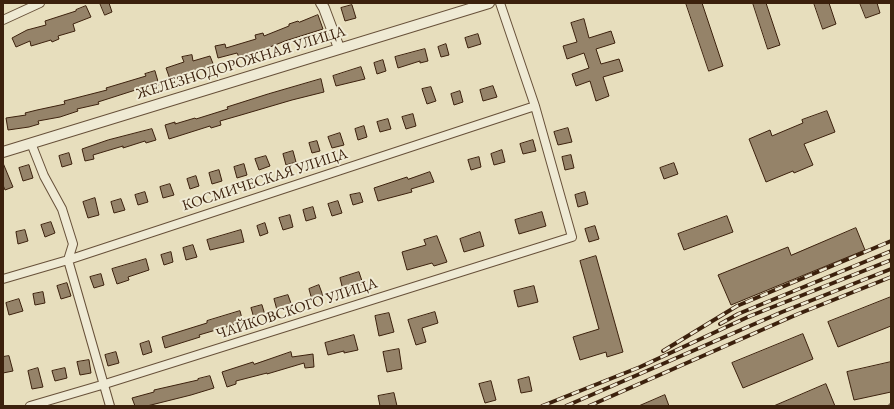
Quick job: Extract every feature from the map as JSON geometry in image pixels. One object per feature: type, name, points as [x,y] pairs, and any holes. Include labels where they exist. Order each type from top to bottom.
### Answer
[{"type":"street","points":[[3,20],[40,3]]},
{"type":"street","points":[[321,3],[339,48]]},
{"type":"street","name":"ЖЕЛЕЗНОДОРОЖНАЯ УЛИЦА","points":[[3,152],[489,3]]},
{"type":"street","points":[[500,3],[535,106]]},
{"type":"street","name":"ЧАЙКОВСКОГО УЛИЦА","points":[[30,406],[105,384],[572,237],[535,106]]},
{"type":"street","name":"КОСМИЧЕСКАЯ УЛИЦА","points":[[3,280],[535,106]]},
{"type":"street","points":[[31,144],[44,176],[62,209],[73,244],[68,260],[105,384],[110,406]]},
{"type":"building","points":[[100,3],[109,3],[112,12],[105,15]]},
{"type":"building","points":[[686,3],[702,3],[723,66],[709,71]]},
{"type":"building","points":[[753,3],[766,3],[780,45],[768,49]]},
{"type":"building","points":[[814,3],[829,3],[836,24],[823,29]]},
{"type":"building","points":[[860,3],[877,3],[880,13],[866,18]]},
{"type":"building","points":[[352,5],[356,18],[345,21],[341,8]]},
{"type":"building","points":[[86,6],[91,17],[73,24],[75,31],[58,36],[59,39],[52,42],[51,40],[31,46],[30,41],[16,47],[12,38],[27,30],[46,25],[45,21],[76,11]]},
{"type":"building","points":[[318,15],[323,29],[239,57],[237,53],[218,58],[215,46],[225,44],[226,48],[256,39],[255,35],[263,33],[264,36],[289,26],[289,24]]},
{"type":"building","points":[[584,19],[589,38],[611,31],[615,43],[596,49],[601,64],[619,59],[623,71],[603,77],[609,96],[596,101],[590,81],[576,86],[572,74],[589,68],[584,53],[567,59],[563,46],[577,42],[571,23]]},
{"type":"building","points":[[478,34],[481,44],[468,48],[465,38]]},
{"type":"building","points":[[446,44],[449,55],[441,57],[438,47]]},
{"type":"building","points":[[425,49],[428,61],[420,63],[420,61],[398,68],[395,57]]},
{"type":"building","points":[[192,55],[193,61],[210,56],[214,66],[178,76],[180,80],[171,82],[166,68],[184,62],[182,57]]},
{"type":"building","points":[[383,60],[386,71],[377,74],[374,63]]},
{"type":"building","points":[[361,67],[365,79],[336,86],[333,76]]},
{"type":"building","points":[[155,71],[159,85],[149,88],[148,86],[98,102],[99,104],[77,109],[78,111],[60,117],[38,121],[39,124],[29,127],[8,130],[6,118],[26,115],[25,113],[65,104],[64,101],[107,90],[106,88],[146,76],[145,74]]},
{"type":"building","points":[[321,79],[324,92],[220,121],[221,125],[211,128],[210,126],[169,139],[165,125],[196,119],[228,109],[227,107]]},
{"type":"building","points":[[493,86],[497,97],[483,101],[480,90]]},
{"type":"building","points":[[431,87],[436,101],[427,104],[422,89]]},
{"type":"building","points":[[460,91],[463,102],[454,105],[451,94]]},
{"type":"building","points":[[827,111],[835,132],[804,144],[813,165],[766,182],[749,139],[770,130],[772,136],[803,123],[802,120]]},
{"type":"building","points":[[413,114],[416,126],[406,129],[402,117]]},
{"type":"building","points":[[388,119],[391,129],[380,132],[377,122]]},
{"type":"building","points":[[364,126],[367,137],[358,140],[355,129]]},
{"type":"building","points":[[568,128],[572,142],[558,145],[554,132]]},
{"type":"building","points":[[152,129],[156,140],[146,143],[145,141],[123,148],[123,146],[93,155],[94,159],[85,161],[82,149],[108,140]]},
{"type":"building","points":[[340,133],[344,145],[332,148],[328,137]]},
{"type":"building","points":[[533,140],[536,151],[523,154],[520,144]]},
{"type":"building","points":[[317,141],[320,151],[312,153],[309,143]]},
{"type":"building","points":[[502,150],[505,162],[494,165],[491,154]]},
{"type":"building","points":[[293,151],[296,162],[286,165],[283,154]]},
{"type":"building","points":[[69,153],[72,164],[62,167],[59,156]]},
{"type":"building","points":[[571,155],[574,168],[565,170],[562,157]]},
{"type":"building","points":[[266,156],[270,166],[259,170],[255,159]]},
{"type":"building","points":[[479,157],[481,167],[471,170],[468,160]]},
{"type":"building","points":[[3,163],[13,187],[5,190],[3,185]]},
{"type":"building","points":[[674,163],[678,174],[664,179],[660,168]]},
{"type":"building","points":[[244,164],[247,175],[237,178],[234,167]]},
{"type":"building","points":[[29,165],[33,178],[23,181],[19,168]]},
{"type":"building","points":[[219,170],[222,181],[212,184],[209,173]]},
{"type":"building","points":[[430,172],[434,182],[411,189],[412,192],[378,201],[374,188],[407,177],[408,179]]},
{"type":"building","points":[[196,176],[199,186],[190,189],[187,179]]},
{"type":"building","points":[[170,184],[174,195],[163,198],[160,187]]},
{"type":"building","points":[[145,192],[148,202],[138,205],[135,195]]},
{"type":"building","points":[[585,192],[588,204],[578,207],[575,195]]},
{"type":"building","points":[[360,193],[363,202],[353,205],[350,195]]},
{"type":"building","points":[[95,198],[99,215],[88,218],[83,202]]},
{"type":"building","points":[[121,199],[125,210],[114,213],[111,202]]},
{"type":"building","points":[[338,201],[342,213],[332,216],[328,204]]},
{"type":"building","points":[[313,207],[316,218],[306,221],[303,210]]},
{"type":"building","points":[[542,212],[546,226],[519,234],[515,220]]},
{"type":"building","points":[[290,215],[293,227],[283,230],[279,218]]},
{"type":"building","points":[[727,216],[733,232],[684,250],[678,234]]},
{"type":"building","points":[[51,222],[55,233],[45,237],[41,225]]},
{"type":"building","points":[[265,223],[268,233],[260,236],[257,226]]},
{"type":"building","points":[[595,226],[599,239],[589,242],[585,229]]},
{"type":"building","points":[[856,228],[865,250],[731,305],[718,275],[788,247],[791,255]]},
{"type":"building","points":[[25,230],[28,241],[18,244],[16,232]]},
{"type":"building","points":[[241,230],[244,242],[210,250],[207,240]]},
{"type":"building","points":[[480,232],[484,246],[464,252],[460,239]]},
{"type":"building","points":[[437,236],[447,262],[434,266],[432,263],[407,270],[402,252],[426,245],[424,240]]},
{"type":"building","points":[[193,245],[197,257],[186,260],[183,248]]},
{"type":"building","points":[[171,252],[173,262],[164,265],[161,255]]},
{"type":"building","points":[[596,256],[623,352],[607,357],[606,352],[580,360],[573,337],[599,329],[580,261]]},
{"type":"building","points":[[146,259],[149,270],[128,277],[129,280],[117,284],[112,269]]},
{"type":"building","points":[[359,272],[363,284],[343,290],[340,278]]},
{"type":"building","points":[[101,274],[104,285],[94,288],[90,277]]},
{"type":"building","points":[[67,283],[71,296],[61,299],[57,286]]},
{"type":"building","points":[[319,285],[323,296],[312,300],[309,289]]},
{"type":"building","points":[[534,286],[538,302],[518,307],[514,291]]},
{"type":"building","points":[[43,292],[45,303],[35,305],[33,294]]},
{"type":"building","points":[[288,295],[292,306],[277,310],[274,299]]},
{"type":"building","points":[[891,297],[891,326],[838,347],[828,322]]},
{"type":"building","points":[[19,299],[23,311],[9,315],[6,303]]},
{"type":"building","points":[[262,305],[265,315],[254,318],[251,308]]},
{"type":"building","points":[[240,311],[243,322],[199,335],[200,337],[165,348],[162,337]]},
{"type":"building","points":[[435,312],[438,323],[422,328],[426,342],[416,345],[408,320]]},
{"type":"building","points":[[389,313],[394,332],[379,336],[375,316]]},
{"type":"building","points":[[803,334],[813,359],[743,388],[732,363]]},
{"type":"building","points":[[354,335],[358,350],[344,353],[344,351],[328,355],[325,343]]},
{"type":"building","points":[[149,341],[152,352],[143,355],[140,344]]},
{"type":"building","points":[[399,349],[402,369],[387,372],[383,352]]},
{"type":"building","points":[[116,352],[119,363],[108,366],[105,355]]},
{"type":"building","points":[[291,352],[292,357],[313,354],[314,367],[305,368],[304,363],[236,381],[236,384],[227,387],[222,372],[253,362],[254,364]]},
{"type":"building","points":[[9,356],[13,371],[3,373],[3,357]]},
{"type":"building","points":[[89,360],[91,373],[80,375],[77,362]]},
{"type":"building","points":[[891,362],[891,392],[854,400],[847,372]]},
{"type":"building","points":[[38,368],[43,387],[32,389],[28,371]]},
{"type":"building","points":[[65,368],[67,378],[55,381],[52,371]]},
{"type":"building","points":[[210,376],[214,388],[191,395],[147,406],[135,406],[132,398],[154,392],[154,390]]},
{"type":"building","points":[[529,377],[532,391],[521,393],[518,380]]},
{"type":"building","points":[[491,381],[496,400],[485,403],[479,384]]},
{"type":"building","points":[[826,384],[835,406],[774,406]]},
{"type":"building","points":[[394,393],[397,406],[380,406],[378,396]]},
{"type":"building","points":[[665,395],[669,406],[639,406]]},
{"type":"railway","points":[[663,351],[737,306],[891,241]]},
{"type":"railway","points":[[720,324],[738,314],[891,251]]},
{"type":"railway","points":[[542,406],[640,367],[750,316],[891,260]]},
{"type":"railway","points":[[566,406],[782,312],[891,269]]},
{"type":"railway","points":[[589,406],[798,314],[891,277]]}]
